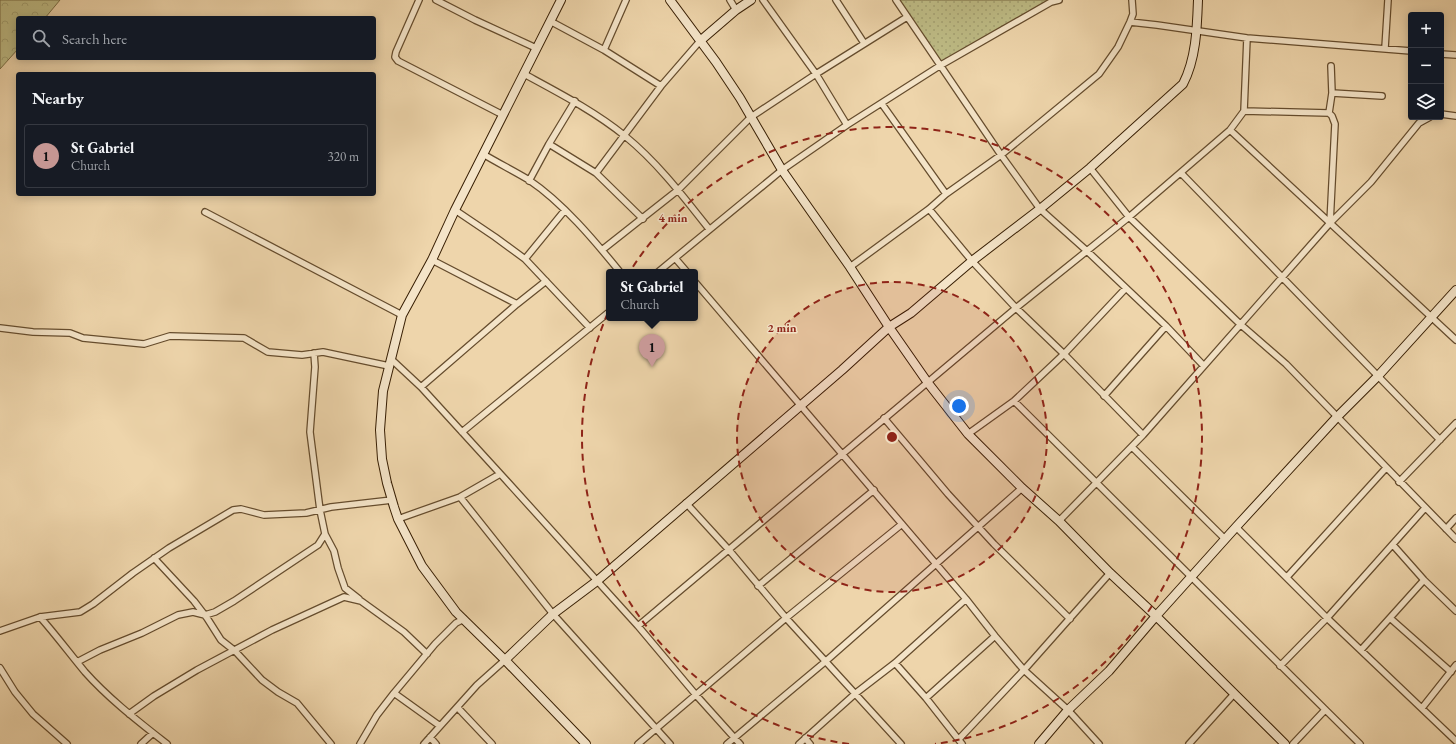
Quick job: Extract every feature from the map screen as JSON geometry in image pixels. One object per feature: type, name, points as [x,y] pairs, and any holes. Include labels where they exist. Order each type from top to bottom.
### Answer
[{"type":"street","points":[[419,0],[395,57],[398,61],[503,115]]},
{"type":"street","points":[[436,0],[536,48]]},
{"type":"street","points":[[561,0],[455,210],[432,260],[402,315],[383,391],[380,430],[382,459],[392,500],[398,519],[422,566],[456,612],[505,660],[586,744]]},
{"type":"street","points":[[604,50],[626,0]]},
{"type":"street","points":[[670,0],[716,62],[782,170],[850,267],[889,327],[928,382],[968,434],[1022,488],[1059,521],[1285,744]]},
{"type":"street","points":[[730,0],[736,10]]},
{"type":"street","points":[[596,173],[661,86],[700,41],[736,10],[751,0]]},
{"type":"street","points":[[762,0],[816,74],[847,125]]},
{"type":"street","points":[[836,0],[864,43]]},
{"type":"street","points":[[896,0],[1001,155],[1040,209],[1087,250],[1166,326],[1203,365]]},
{"type":"street","points":[[662,269],[782,170],[847,125],[941,66],[1051,1],[1059,0]]},
{"type":"street","points":[[850,267],[929,209],[946,194],[1001,155],[1099,74],[1118,47],[1130,22],[1133,14],[1132,0]]},
{"type":"street","points":[[424,744],[458,708],[476,685],[505,660],[553,614],[597,581],[800,404],[842,370],[889,327],[911,313],[972,261],[1040,209],[1090,168],[1182,84],[1189,72],[1197,30],[1198,0]]},
{"type":"street","points":[[1385,48],[1388,0]]},
{"type":"street","points":[[602,250],[678,190],[751,117],[907,16]]},
{"type":"street","points":[[550,21],[604,50],[661,86]]},
{"type":"street","points":[[1130,22],[1247,38],[1408,51]]},
{"type":"street","points":[[638,626],[1016,308],[1182,173],[1230,130],[1244,111],[1247,38]]},
{"type":"street","points":[[1444,54],[1456,55]]},
{"type":"street","points":[[1330,223],[1335,124],[1329,113],[1332,93],[1331,66]]},
{"type":"street","points":[[524,74],[575,101],[625,136],[659,168],[709,229]]},
{"type":"street","points":[[1332,93],[1382,96]]},
{"type":"street","points":[[529,181],[575,101]]},
{"type":"street","points":[[882,104],[946,194]]},
{"type":"street","points":[[1244,111],[1329,113]]},
{"type":"street","points":[[1444,114],[1456,116]]},
{"type":"street","points":[[1059,521],[1143,435],[1281,277],[1330,223],[1371,182],[1420,123],[1425,120]]},
{"type":"street","points":[[1230,130],[1456,340]]},
{"type":"street","points":[[549,144],[596,173],[643,218]]},
{"type":"street","points":[[483,154],[529,181],[565,210],[618,269]]},
{"type":"street","points":[[1090,168],[1129,217],[1240,324],[1286,364],[1456,539]]},
{"type":"street","points":[[1182,173],[1440,440]]},
{"type":"street","points":[[929,209],[972,261],[1016,308],[1064,354],[1143,435]]},
{"type":"street","points":[[455,210],[525,259],[590,328]]},
{"type":"street","points":[[525,259],[565,210]]},
{"type":"street","points":[[205,212],[402,315]]},
{"type":"street","points":[[675,258],[684,269]]},
{"type":"street","points":[[432,260],[517,304]]},
{"type":"street","points":[[421,387],[517,304],[546,281]]},
{"type":"street","points":[[698,285],[874,490],[1024,670],[1068,710],[1099,744]]},
{"type":"street","points":[[968,434],[1014,401],[1064,354],[1126,288]]},
{"type":"street","points":[[1039,744],[1068,710],[1109,671],[1225,539],[1337,417],[1378,376],[1456,290]]},
{"type":"street","points":[[462,432],[606,315]]},
{"type":"street","points":[[1104,396],[1166,326]]},
{"type":"street","points":[[0,328],[33,332],[70,333],[83,338],[144,344],[170,336],[244,338],[268,352],[302,355],[323,352],[390,362],[421,387],[638,626],[696,695],[740,744]]},
{"type":"street","points":[[314,353],[315,366],[310,432],[320,510],[325,534],[334,551],[345,588],[404,632],[426,654]]},
{"type":"street","points":[[1014,401],[1360,744]]},
{"type":"street","points":[[884,418],[948,494],[994,544],[1070,620]]},
{"type":"street","points":[[1399,482],[1456,423]]},
{"type":"street","points":[[1132,447],[1225,539]]},
{"type":"street","points":[[1287,577],[1386,468]]},
{"type":"street","points":[[398,519],[460,497],[500,474]]},
{"type":"street","points":[[728,744],[826,661],[935,563],[1022,488]]},
{"type":"street","points":[[758,586],[874,490]]},
{"type":"street","points":[[460,497],[553,614],[670,744]]},
{"type":"street","points":[[0,631],[40,618],[80,612],[93,604],[133,572],[154,558],[233,510],[241,509],[264,515],[306,513],[330,507],[392,500]]},
{"type":"street","points":[[686,503],[729,550],[786,618],[901,744]]},
{"type":"street","points":[[1280,666],[1327,618],[1425,508]]},
{"type":"street","points":[[1446,529],[1456,518]]},
{"type":"street","points":[[638,744],[786,618],[902,524]]},
{"type":"street","points":[[1236,527],[1327,618],[1456,741]]},
{"type":"street","points":[[77,662],[178,615],[193,612],[205,615],[215,612],[318,545],[325,534]]},
{"type":"street","points":[[1393,545],[1424,580],[1456,611]]},
{"type":"street","points":[[154,558],[205,615],[221,640],[235,651],[262,680],[278,692],[297,703],[331,744]]},
{"type":"street","points":[[895,663],[926,698],[961,742],[1110,573]]},
{"type":"street","points":[[1361,650],[1424,580]]},
{"type":"street","points":[[129,714],[154,696],[190,674],[272,630],[344,597],[361,601]]},
{"type":"street","points":[[799,744],[856,694],[895,663],[966,599]]},
{"type":"street","points":[[40,618],[58,636],[85,672],[129,714],[167,744]]},
{"type":"street","points":[[1390,618],[1451,672]]},
{"type":"street","points":[[360,744],[377,715],[426,654],[456,623],[464,619]]},
{"type":"street","points":[[926,698],[995,636]]},
{"type":"street","points":[[1422,708],[1456,665]]},
{"type":"street","points":[[0,668],[15,692],[33,714],[62,743]]},
{"type":"street","points":[[394,693],[440,726]]},
{"type":"street","points":[[1189,744],[1234,694]]},
{"type":"street","points":[[458,708],[492,744]]},
{"type":"street","points":[[1293,744],[1325,710]]},
{"type":"street","points":[[141,744],[153,733]]},
{"type":"street","points":[[430,737],[436,744]]},
{"type":"street","points":[[805,738],[810,744]]},
{"type":"green space","points":[[0,0],[60,0],[47,16],[16,16],[16,51],[0,69]]},
{"type":"green space","points":[[896,0],[1050,0],[940,65]]},
{"type":"place","name":"St Gabriel","points":[[652,367]]}]
